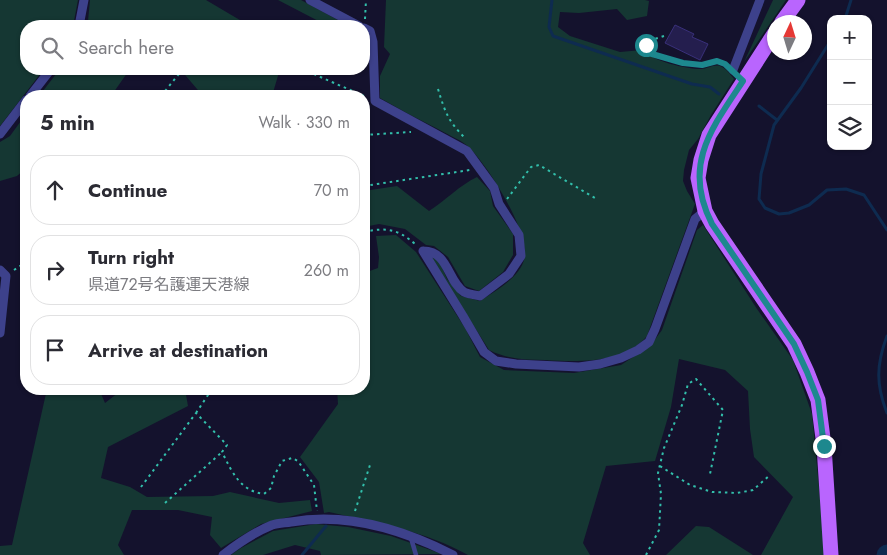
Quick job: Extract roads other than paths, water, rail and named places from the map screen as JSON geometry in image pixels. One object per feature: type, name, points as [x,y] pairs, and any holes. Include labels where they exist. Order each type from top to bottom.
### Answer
[{"type":"main road","points":[[787,15],[798,0]]},
{"type":"main road","points":[[767,45],[709,135],[701,160],[698,178],[705,211],[732,256],[794,344],[818,400],[824,446],[831,555]]},
{"type":"street","points":[[80,20],[84,0]]},
{"type":"street","points":[[310,0],[348,20]]},
{"type":"street","points":[[733,70],[760,0]]},
{"type":"street","points":[[370,31],[373,42],[375,101],[467,150],[494,188],[502,208],[519,235],[521,256],[509,274],[480,296],[463,292],[442,259],[430,251],[423,251],[484,352],[496,361],[516,364],[579,367],[621,358],[638,350],[649,342],[694,219],[705,211]]},
{"type":"street","points":[[35,90],[46,75]]},
{"type":"street","points":[[0,134],[20,108]]},
{"type":"street","points":[[0,333],[3,273]]},
{"type":"street","points":[[224,555],[235,546],[272,525],[318,518],[352,521],[410,537],[454,555]]},
{"type":"lane","points":[[410,537],[416,555]]},
{"type":"waterway","points":[[552,0],[549,27],[553,36],[692,84],[710,87],[719,94]]},
{"type":"waterway","points":[[846,15],[851,0]]},
{"type":"waterway","points":[[827,46],[801,88],[774,125],[761,174],[759,199],[765,208],[779,214],[789,213],[809,205],[827,190],[846,189],[864,195],[887,230]]},
{"type":"waterway","points":[[759,106],[777,120]]},
{"type":"waterway","points":[[887,336],[879,366],[879,384],[887,413]]},
{"type":"waterway","points":[[302,555],[326,526]]}]
